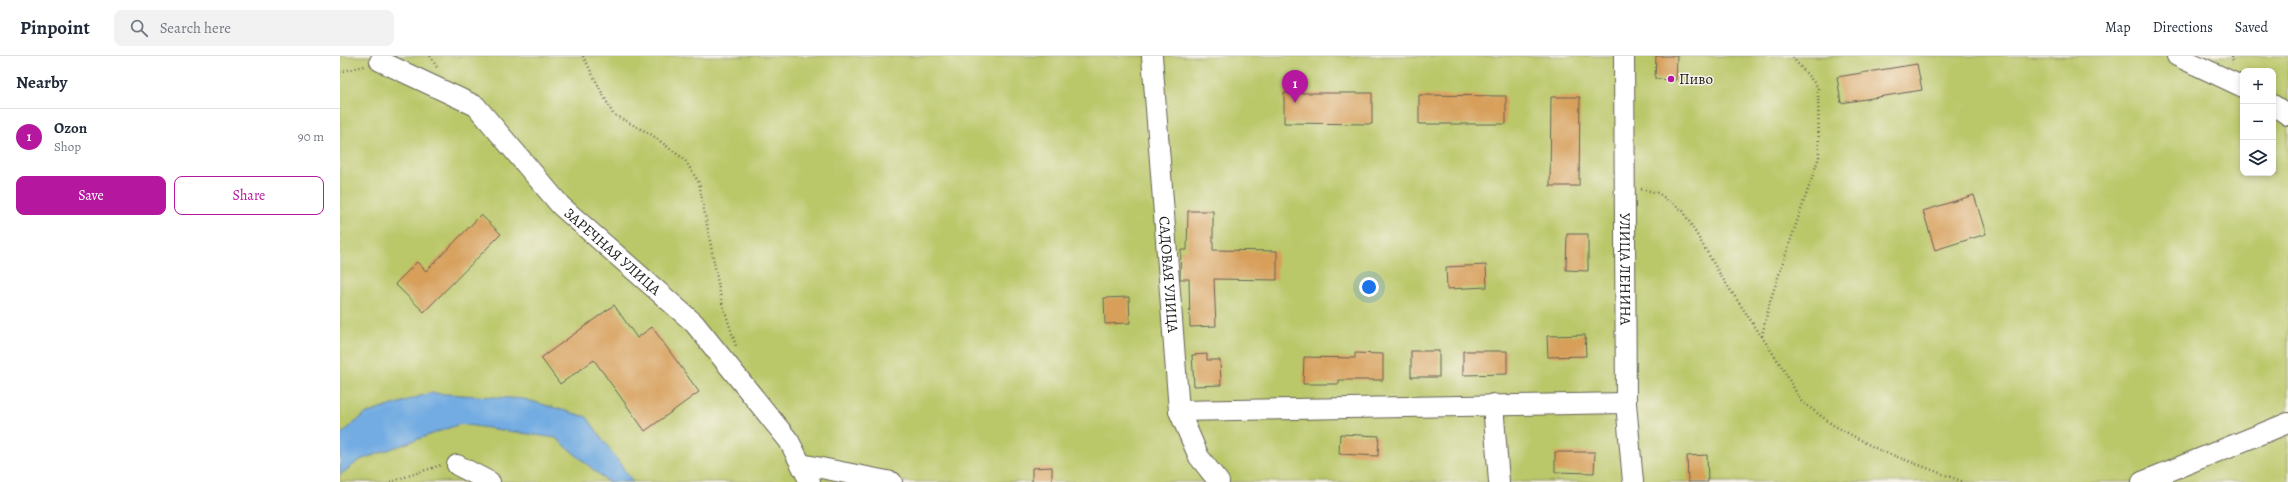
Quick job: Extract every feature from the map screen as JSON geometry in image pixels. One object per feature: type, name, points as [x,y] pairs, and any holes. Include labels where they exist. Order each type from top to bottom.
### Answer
[{"type":"street","name":"САДОВАЯ УЛИЦА","points":[[1152,56],[1179,411],[1199,457],[1217,481]]},
{"type":"street","name":"УЛИЦА ЛЕНИНА","points":[[1624,56],[1626,403],[1633,482]]},
{"type":"street","points":[[2177,56],[2240,86]]},
{"type":"street","name":"ЗАРЕЧНАЯ УЛИЦА","points":[[380,61],[476,106],[561,206],[694,323],[789,441],[810,482]]},
{"type":"street","points":[[2276,107],[2288,115]]},
{"type":"street","points":[[1179,411],[1493,404],[1626,403]]},
{"type":"street","points":[[1493,404],[1499,482]]},
{"type":"street","points":[[2142,482],[2288,423]]},
{"type":"street","points":[[801,464],[892,482]]},
{"type":"street","points":[[457,465],[490,482]]},
{"type":"path","points":[[583,56],[613,114],[652,135],[685,160],[699,183],[721,299],[738,351]]},
{"type":"path","points":[[1762,336],[1770,301],[1819,157],[1818,87],[1791,56]]},
{"type":"path","points":[[340,72],[380,61]]},
{"type":"path","points":[[1625,185],[1658,193],[1683,211],[1721,276],[1762,336],[1801,401],[1833,425],[1880,450],[1964,482]]},
{"type":"path","points":[[390,482],[437,465],[457,465]]},
{"type":"green space","points":[[340,56],[2288,56],[2288,482],[340,482]]},
{"type":"water","points":[[430,393],[524,399],[587,417],[633,482],[608,482],[556,438],[460,424],[360,460],[340,475],[340,435],[365,414]]},
{"type":"building","points":[[1656,56],[1677,56],[1676,80],[1655,79]]},
{"type":"building","points":[[1917,64],[1922,90],[1841,103],[1837,77]]},
{"type":"building","points":[[1284,93],[1372,93],[1372,124],[1284,123]]},
{"type":"building","points":[[1419,95],[1506,96],[1506,124],[1419,124]]},
{"type":"building","points":[[1551,97],[1580,97],[1579,186],[1550,186]]},
{"type":"building","points":[[1974,195],[1986,234],[1935,250],[1923,211]]},
{"type":"building","points":[[1188,211],[1213,211],[1213,250],[1277,251],[1277,280],[1214,279],[1216,326],[1190,327],[1189,279],[1180,279],[1181,250],[1187,250]]},
{"type":"building","points":[[481,215],[501,234],[424,312],[395,284],[417,262],[426,271]]},
{"type":"building","points":[[1567,234],[1588,234],[1588,271],[1566,270]]},
{"type":"building","points":[[1486,265],[1487,287],[1447,289],[1446,267]]},
{"type":"building","points":[[1129,297],[1130,323],[1105,324],[1104,298]]},
{"type":"building","points":[[614,305],[637,338],[652,327],[699,392],[645,431],[594,360],[560,384],[541,358]]},
{"type":"building","points":[[1585,335],[1586,356],[1548,357],[1547,336]]},
{"type":"building","points":[[1411,351],[1439,351],[1439,377],[1411,377]]},
{"type":"building","points":[[1463,351],[1507,351],[1507,374],[1463,375]]},
{"type":"building","points":[[1355,353],[1383,354],[1383,380],[1339,380],[1339,384],[1303,384],[1304,357],[1355,358]]},
{"type":"building","points":[[1207,354],[1207,360],[1220,360],[1221,385],[1194,386],[1192,355]]},
{"type":"building","points":[[1340,434],[1379,436],[1378,456],[1339,454]]},
{"type":"building","points":[[1555,452],[1595,452],[1594,473],[1555,472]]},
{"type":"building","points":[[1707,455],[1708,482],[1688,482],[1687,456]]},
{"type":"building","points":[[1052,467],[1052,482],[1032,482],[1032,468]]},
{"type":"place","name":"Пиво","points":[[1671,79]]},
{"type":"place","name":"Ozon","points":[[1295,103]]}]
